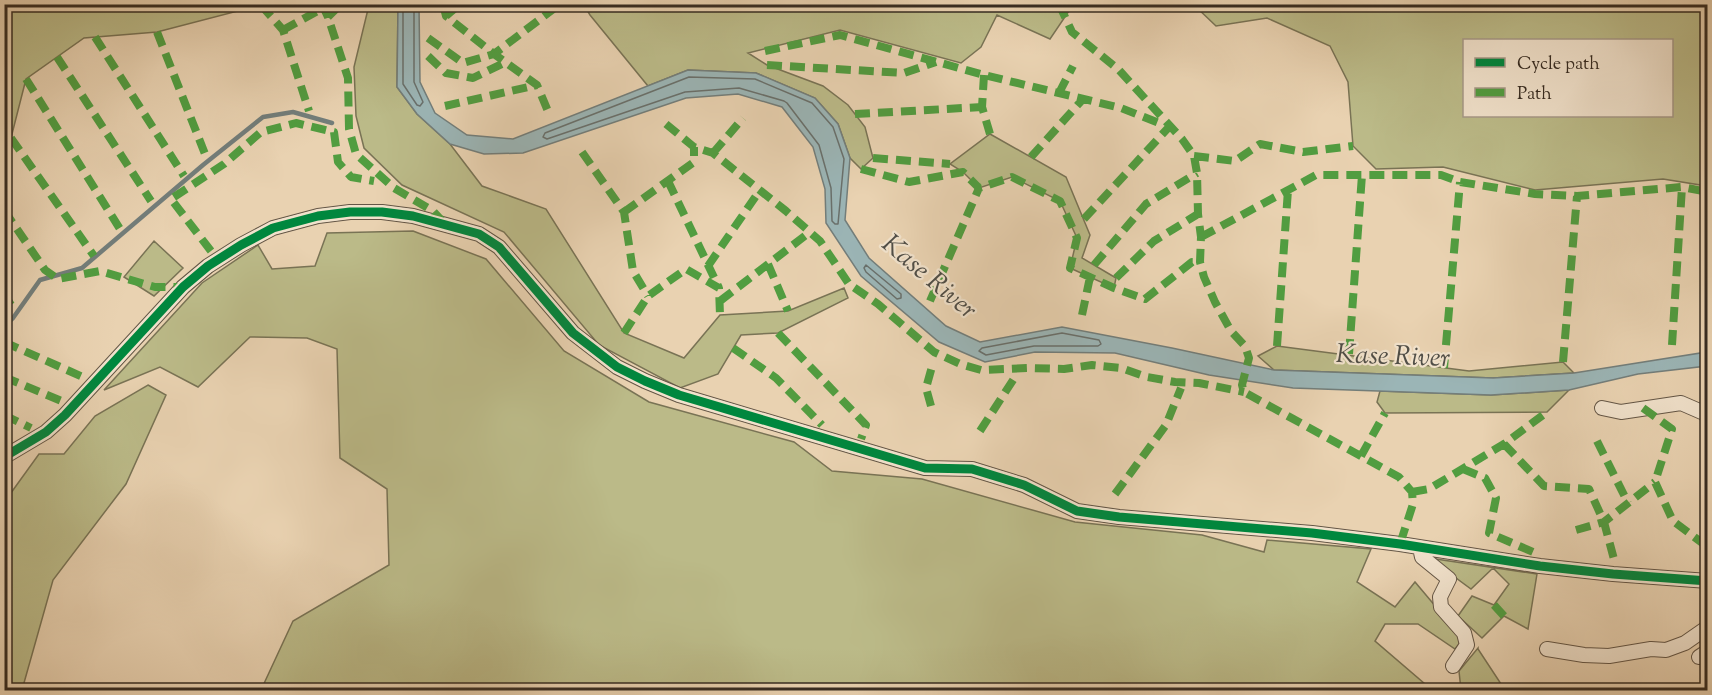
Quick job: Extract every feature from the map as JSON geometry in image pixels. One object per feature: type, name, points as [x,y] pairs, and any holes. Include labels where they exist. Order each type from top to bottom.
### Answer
[{"type":"street","points":[[4,457],[46,432],[65,415],[183,287],[208,266],[273,228],[318,216],[350,212],[382,212],[413,216],[479,234],[499,248],[573,333],[617,367],[679,396],[925,468],[972,469],[1024,485],[1077,511],[1119,517],[1312,533],[1540,566],[1707,581]]},
{"type":"street","points":[[1602,408],[1621,412],[1681,403],[1704,413],[1707,417]]},
{"type":"street","points":[[1420,548],[1422,557],[1449,579],[1440,597],[1441,607],[1464,633],[1467,645],[1453,666]]},
{"type":"street","points":[[1547,649],[1584,655],[1609,656],[1651,649],[1666,650],[1685,643],[1707,627]]},
{"type":"shaded area","points":[[5,4],[261,5],[157,32],[84,38],[26,79],[11,138],[5,149]]},
{"type":"shaded area","points":[[369,5],[398,5],[397,87],[417,114],[450,144],[482,186],[546,209],[624,333],[684,358],[720,315],[788,311],[844,288],[848,298],[778,333],[741,335],[718,374],[680,388],[599,345],[504,232],[402,185],[364,148],[356,116],[354,67]]},
{"type":"shaded area","points":[[584,5],[1073,5],[1050,39],[997,15],[981,47],[961,63],[840,30],[748,53],[767,65],[823,86],[848,105],[865,127],[873,158],[861,169],[850,158],[838,124],[815,98],[756,73],[688,70],[648,86]]},
{"type":"shaded area","points":[[1194,5],[1707,5],[1707,186],[1663,179],[1535,190],[1443,167],[1376,169],[1353,146],[1348,82],[1330,46],[1267,18],[1216,26]]},
{"type":"shaded area","points":[[990,134],[1066,177],[1090,235],[1082,258],[1116,278],[1114,288],[1070,268],[1077,238],[1060,201],[1012,177],[979,188],[963,172],[950,164]]},
{"type":"shaded area","points":[[413,231],[486,259],[564,351],[649,402],[794,442],[832,471],[922,479],[1075,522],[1202,535],[1264,552],[1267,540],[1371,549],[1357,582],[1395,607],[1415,582],[1463,639],[1455,649],[1418,624],[1385,624],[1375,641],[1432,690],[261,690],[293,621],[389,565],[387,489],[340,458],[337,349],[307,338],[250,337],[198,387],[160,367],[104,390],[202,283],[258,245],[272,269],[315,266],[327,233]]},
{"type":"shaded area","points":[[154,241],[183,268],[154,296],[124,277]]},
{"type":"shaded area","points":[[1277,346],[1469,371],[1563,362],[1574,373],[1493,378],[1274,370],[1258,356]]},
{"type":"shaded area","points":[[148,385],[166,395],[126,484],[53,580],[22,690],[5,690],[5,496],[8,497],[39,454],[64,454],[95,416]]},
{"type":"shaded area","points":[[1569,390],[1547,412],[1385,413],[1377,402],[1380,391],[1491,395]]},
{"type":"shaded area","points":[[1429,558],[1537,574],[1528,629],[1504,616],[1482,638],[1458,616],[1472,596],[1494,605],[1509,584],[1493,568],[1471,589]]},
{"type":"shaded area","points":[[1478,648],[1505,690],[1461,690],[1459,671]]},
{"type":"water","points":[[398,5],[419,5],[420,82],[435,113],[467,135],[513,139],[688,70],[756,73],[815,98],[838,124],[850,158],[845,220],[869,258],[946,326],[980,342],[1062,327],[1274,370],[1493,378],[1574,373],[1707,352],[1707,366],[1638,374],[1569,390],[1491,395],[1293,388],[1209,375],[1115,353],[1035,352],[985,362],[939,342],[861,276],[826,223],[825,189],[813,147],[782,107],[738,94],[686,98],[523,153],[484,154],[450,144],[417,114],[397,87]]},
{"type":"waterway","points":[[4,326],[13,318],[40,280],[82,268],[263,117],[293,112],[332,123]]},
{"type":"marked path","points":[[322,4],[348,78],[349,129],[356,154],[394,188],[433,211],[443,222]]},
{"type":"marked path","points":[[328,17],[341,4]]},
{"type":"marked path","points":[[443,4],[446,16],[537,85],[550,116]]},
{"type":"marked path","points":[[446,16],[460,4]]},
{"type":"marked path","points":[[428,38],[463,63],[494,54],[560,4]]},
{"type":"marked path","points":[[1059,4],[1072,32],[1118,69],[1182,139],[1194,156],[1201,237],[1200,262],[1215,302],[1231,331],[1245,346],[1249,358],[1242,385],[1244,392],[1399,477],[1412,492],[1413,504],[1400,544]]},
{"type":"marked path","points":[[261,5],[283,30],[309,111]]},
{"type":"marked path","points":[[283,30],[323,8]]},
{"type":"marked path","points":[[157,32],[207,159]]},
{"type":"marked path","points":[[765,51],[840,35],[984,75],[1121,108],[1169,127],[1083,220]]},
{"type":"marked path","points":[[95,37],[184,176]]},
{"type":"marked path","points":[[428,56],[446,73],[473,78],[506,62]]},
{"type":"marked path","points":[[57,57],[151,201]]},
{"type":"marked path","points":[[767,65],[904,73],[936,62]]},
{"type":"marked path","points":[[1059,93],[1073,66]]},
{"type":"marked path","points":[[984,75],[982,107],[990,134]]},
{"type":"marked path","points":[[26,79],[120,229]]},
{"type":"marked path","points":[[445,106],[537,85]]},
{"type":"marked path","points":[[1031,157],[1083,99]]},
{"type":"marked path","points":[[855,114],[982,107]]},
{"type":"marked path","points":[[713,153],[743,118]]},
{"type":"marked path","points":[[211,251],[171,199],[224,164],[261,132],[296,123],[334,132],[338,162],[351,177],[374,181]]},
{"type":"marked path","points":[[666,124],[694,147],[713,153],[786,211],[820,241],[849,284],[878,304],[934,352],[960,364],[981,370],[1064,369],[1092,365],[1121,368],[1147,377],[1175,382],[1199,383],[1244,392]]},
{"type":"marked path","points":[[11,138],[94,256]]},
{"type":"marked path","points":[[1194,156],[1235,161],[1260,144],[1303,152],[1353,146]]},
{"type":"marked path","points":[[624,212],[694,162],[694,147]]},
{"type":"marked path","points":[[582,152],[624,212],[633,271],[648,296]]},
{"type":"marked path","points":[[873,158],[950,164]]},
{"type":"marked path","points":[[861,169],[909,182],[963,172],[979,188],[1012,177],[1060,201],[1077,238],[1070,268],[1145,299],[1192,262],[1200,262]]},
{"type":"marked path","points":[[1094,265],[1146,204],[1197,173]]},
{"type":"marked path","points":[[1201,237],[1316,175],[1441,175],[1460,182],[1535,194],[1577,196],[1682,187],[1708,192]]},
{"type":"marked path","points":[[1349,354],[1362,175]]},
{"type":"marked path","points":[[668,181],[719,288]]},
{"type":"marked path","points":[[1444,368],[1460,182]]},
{"type":"marked path","points":[[1672,345],[1682,187]]},
{"type":"marked path","points":[[930,301],[979,188]]},
{"type":"marked path","points":[[708,266],[760,190]]},
{"type":"marked path","points":[[1277,346],[1288,190]]},
{"type":"marked path","points":[[1563,362],[1577,196]]},
{"type":"marked path","points":[[4,210],[45,270],[58,279],[100,271],[155,287],[183,287]]},
{"type":"marked path","points":[[1116,278],[1154,241],[1198,214]]},
{"type":"marked path","points":[[720,301],[810,232]]},
{"type":"marked path","points":[[768,264],[788,311]]},
{"type":"marked path","points":[[624,333],[648,296],[686,269],[719,288],[720,315]]},
{"type":"marked path","points":[[1082,315],[1090,277]]},
{"type":"marked path","points":[[4,294],[11,305]]},
{"type":"marked path","points":[[778,333],[866,425],[861,439]]},
{"type":"marked path","points":[[4,342],[85,378]]},
{"type":"marked path","points":[[733,348],[776,378],[822,425]]},
{"type":"marked path","points":[[931,406],[926,388],[933,363]]},
{"type":"marked path","points":[[4,377],[64,402]]},
{"type":"marked path","points":[[980,431],[1015,377]]},
{"type":"marked path","points":[[1115,494],[1166,425],[1181,388]]},
{"type":"marked path","points":[[1643,408],[1672,429],[1655,482],[1673,521],[1705,545]]},
{"type":"marked path","points":[[1412,492],[1429,489],[1504,444],[1547,412]]},
{"type":"marked path","points":[[1361,456],[1385,413]]},
{"type":"marked path","points":[[4,415],[31,428]]},
{"type":"marked path","points":[[1597,441],[1628,503]]},
{"type":"marked path","points":[[1504,444],[1544,486],[1589,489],[1604,522],[1615,563]]},
{"type":"marked path","points":[[1463,469],[1485,478],[1496,498],[1489,533],[1540,555]]},
{"type":"marked path","points":[[1576,530],[1604,522],[1655,482]]},
{"type":"marked path","points":[[1494,605],[1504,616]]},
{"type":"cycle path","points":[[4,457],[46,432],[65,415],[183,287],[208,266],[273,228],[318,216],[350,212],[382,212],[413,216],[479,234],[499,247],[573,333],[617,367],[645,381],[679,395],[925,468],[972,469],[1024,485],[1077,511],[1119,517],[1312,533],[1540,566],[1708,581]]},
{"type":"water label","name":"Kase River","points":[[930,276]]},
{"type":"water label","name":"Kase River","points":[[1393,355]]}]
